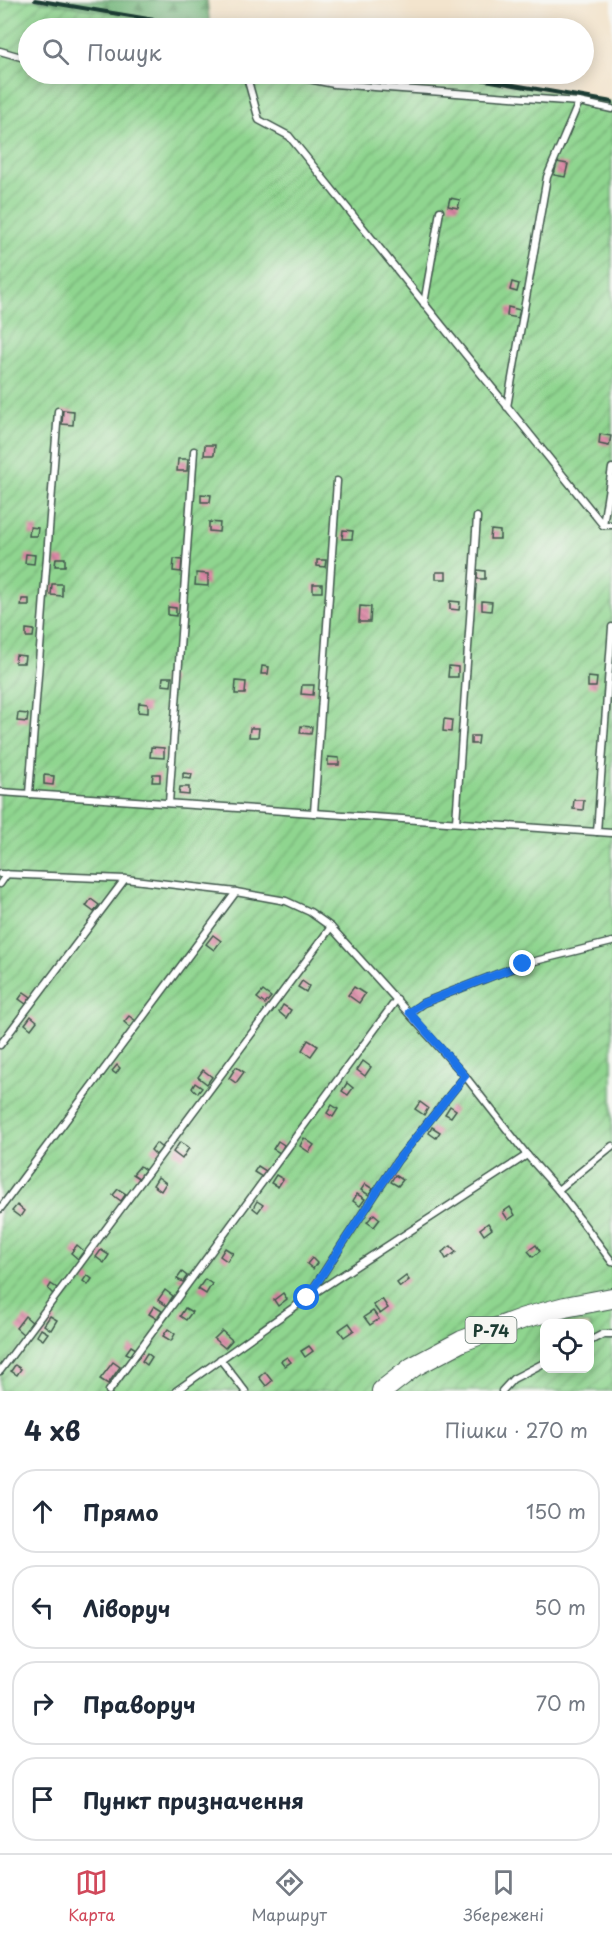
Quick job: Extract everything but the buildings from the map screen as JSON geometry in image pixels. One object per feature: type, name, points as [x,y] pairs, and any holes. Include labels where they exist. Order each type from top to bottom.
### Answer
[{"type":"main road","name":"Р-74","points":[[382,1391],[413,1367],[462,1341],[524,1318],[612,1298]]},
{"type":"lane","points":[[0,51],[18,56]]},
{"type":"lane","points":[[249,84],[259,120],[289,136],[603,525]]},
{"type":"lane","points":[[334,84],[579,102],[612,109]]},
{"type":"lane","points":[[507,407],[547,177],[579,102]]},
{"type":"lane","points":[[424,304],[440,211]]},
{"type":"lane","points":[[29,794],[58,411]]},
{"type":"lane","points":[[169,803],[194,451]]},
{"type":"lane","points":[[603,525],[612,468]]},
{"type":"lane","points":[[314,813],[337,481]]},
{"type":"lane","points":[[456,822],[477,517]]},
{"type":"lane","points":[[603,525],[612,525]]},
{"type":"lane","points":[[597,832],[612,627]]},
{"type":"lane","points":[[0,792],[612,833]]},
{"type":"lane","points":[[0,884],[3,874],[125,879],[236,892],[286,901],[310,912],[331,927],[465,1076],[527,1155],[558,1190],[612,1262]]},
{"type":"lane","points":[[0,1045],[125,879]]},
{"type":"lane","points":[[0,1209],[236,892]]},
{"type":"lane","points":[[0,1371],[331,927]]},
{"type":"lane","points":[[409,1012],[423,1003],[523,964],[612,942]]},
{"type":"lane","points":[[109,1391],[397,999]]},
{"type":"lane","points":[[307,1298],[397,1161],[465,1076]]},
{"type":"lane","points":[[558,1190],[612,1146]]},
{"type":"lane","points":[[176,1391],[307,1298],[527,1155]]},
{"type":"lane","points":[[594,1339],[603,1334],[612,1334]]},
{"type":"lane","points":[[220,1359],[245,1391]]},
{"type":"lane","points":[[502,1391],[513,1379],[540,1365]]},
{"type":"green space","points":[[0,0],[33,0],[142,18],[18,18],[18,84],[508,84],[612,102],[612,1391],[0,1391]]},
{"type":"green space","points":[[33,0],[207,0],[209,18],[142,18]]},
{"type":"railway","points":[[35,0],[142,18]]},
{"type":"railway","points":[[508,84],[612,102]]},
{"type":"route","points":[[307,1298],[397,1161],[465,1076],[409,1012],[423,1003],[523,964]]}]
